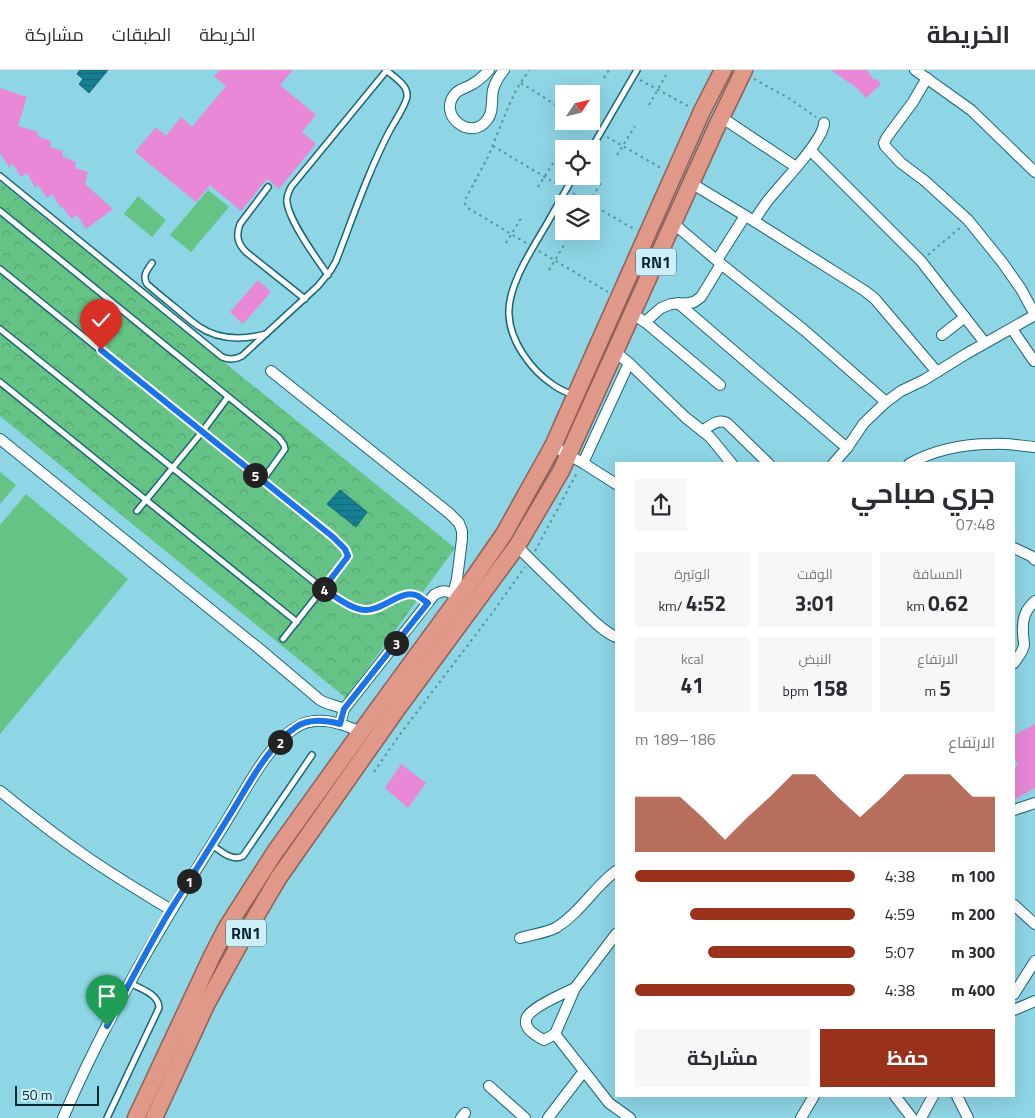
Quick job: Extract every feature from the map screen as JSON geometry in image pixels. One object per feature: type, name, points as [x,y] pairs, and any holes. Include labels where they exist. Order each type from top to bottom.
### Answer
[{"type":"highway","name":"RN1","points":[[136,1118],[227,927],[275,852],[456,595],[475,576],[504,534],[552,446],[702,112],[723,70]]},
{"type":"highway","name":"RN1","points":[[154,1118],[206,1005],[240,942],[279,877],[397,709],[517,546],[562,471],[576,459],[615,352],[639,318],[673,223],[743,72]]},
{"type":"street","points":[[489,70],[476,82],[454,94],[450,103],[450,112],[454,121],[462,127],[480,126],[487,121],[491,113],[495,84],[504,70]]},
{"type":"street","points":[[915,70],[970,110],[1035,172]]},
{"type":"street","points":[[835,462],[864,423],[886,402],[901,391],[924,380],[1035,315],[1021,289],[1002,262],[968,220],[902,163],[884,143],[913,102],[927,78]]},
{"type":"street","points":[[721,117],[796,167]]},
{"type":"street","points":[[720,385],[639,318],[670,304],[694,302],[701,297],[719,262],[749,218],[786,181],[810,150],[823,130],[824,123]]},
{"type":"street","points":[[810,150],[921,261],[985,343]]},
{"type":"street","points":[[691,184],[865,291],[874,298],[937,372]]},
{"type":"street","points":[[673,223],[804,330],[886,402]]},
{"type":"street","points":[[678,303],[847,448]]},
{"type":"street","points":[[942,335],[965,317]]},
{"type":"street","points":[[1012,329],[1034,361]]},
{"type":"street","points":[[615,352],[629,362],[685,417],[710,437],[730,462]]},
{"type":"street","points":[[576,459],[629,362]]},
{"type":"street","points":[[272,371],[459,523],[462,539],[456,595]]},
{"type":"street","points":[[702,431],[718,421],[724,421],[767,462]]},
{"type":"street","points":[[0,439],[320,700],[344,709]]},
{"type":"street","points":[[913,462],[945,450],[970,444],[1035,447]]},
{"type":"street","points":[[552,446],[615,483]]},
{"type":"street","points":[[517,546],[598,625],[615,637]]},
{"type":"street","points":[[1015,548],[1035,560]]},
{"type":"street","points":[[340,724],[344,709],[434,595],[444,591],[456,595],[473,607]]},
{"type":"street","points":[[1015,661],[1024,644],[1022,630],[1024,616],[1027,609],[1035,601]]},
{"type":"street","points":[[63,1118],[130,982],[171,910],[264,761],[285,735],[297,726],[312,721],[327,721],[346,725],[360,732]]},
{"type":"street","points":[[0,792],[81,853],[171,910]]},
{"type":"street","points":[[1015,810],[1035,804]]},
{"type":"street","points":[[520,938],[556,928],[578,910],[615,872]]},
{"type":"street","points":[[1015,905],[1035,924]]},
{"type":"street","points":[[574,988],[545,1002],[526,1018],[528,1029],[544,1040],[554,1034],[574,988],[615,935]]},
{"type":"street","points":[[1015,992],[1035,961]]},
{"type":"street","points":[[1015,1010],[1035,1001]]},
{"type":"street","points":[[554,1034],[608,1103],[630,1118]]},
{"type":"street","points":[[548,1118],[584,1071]]},
{"type":"street","points":[[489,1086],[525,1118]]},
{"type":"street","points":[[800,1118],[813,1097]]},
{"type":"street","points":[[896,1097],[912,1118]]},
{"type":"street","points":[[921,1118],[932,1097]]},
{"type":"street","points":[[958,1097],[968,1118]]},
{"type":"lane","points":[[0,176],[222,357],[238,358],[305,299],[328,275],[336,261],[367,178],[407,99],[405,87],[387,70],[291,187],[286,200],[296,226],[328,275]]},
{"type":"lane","points":[[596,140],[637,70]]},
{"type":"lane","points":[[568,185],[527,257],[514,284],[508,314],[519,347],[528,361],[538,373],[552,384],[575,396]]},
{"type":"lane","points":[[268,187],[240,224],[238,242],[246,252],[305,299]]},
{"type":"lane","points":[[0,211],[278,438],[285,449],[262,481]]},
{"type":"lane","points":[[152,263],[145,274],[147,284],[199,327],[211,333],[232,338],[266,334]]},
{"type":"lane","points":[[0,268],[333,537],[345,549],[348,556],[346,559],[283,639]]},
{"type":"lane","points":[[0,329],[323,589],[352,606],[363,610],[381,607],[402,596],[416,596],[428,603]]},
{"type":"lane","points":[[0,382],[297,622]]},
{"type":"lane","points":[[138,511],[228,397]]},
{"type":"lane","points":[[211,845],[231,857],[239,858],[243,856],[312,755]]},
{"type":"lane","points":[[108,1118],[160,1008],[155,997],[130,982]]},
{"type":"path","points":[[529,70],[506,110],[493,146],[465,202],[468,208],[619,298]]},
{"type":"path","points":[[604,78],[609,70]]},
{"type":"path","points":[[743,72],[790,99],[824,123]]},
{"type":"path","points":[[649,105],[666,75]]},
{"type":"path","points":[[633,76],[684,105],[702,112]]},
{"type":"path","points":[[521,83],[555,104]]},
{"type":"path","points":[[617,155],[635,126]]},
{"type":"path","points":[[596,130],[674,176]]},
{"type":"path","points":[[493,146],[576,195]]},
{"type":"path","points":[[538,187],[555,160]]},
{"type":"path","points":[[595,195],[601,183]]},
{"type":"path","points":[[600,210],[647,237]]},
{"type":"path","points":[[506,244],[523,215]]},
{"type":"path","points":[[921,261],[968,220]]},
{"type":"path","points":[[549,270],[566,242]]},
{"type":"path","points":[[374,772],[530,560],[575,478]]},
{"type":"green space","points":[[0,182],[455,548],[346,698],[0,416]]},
{"type":"green space","points":[[208,190],[229,207],[191,252],[170,235]]},
{"type":"green space","points":[[138,196],[166,220],[152,237],[124,214]]},
{"type":"green space","points":[[0,472],[16,485],[0,504]]},
{"type":"green space","points":[[26,494],[128,579],[0,734],[0,525]]},
{"type":"water","points":[[80,70],[108,70],[89,93],[79,84],[83,79],[77,74]]},
{"type":"water","points":[[340,490],[367,512],[356,527],[327,504]]},
{"type":"building","points":[[220,70],[293,70],[280,85],[316,115],[302,132],[316,144],[279,189],[267,179],[241,211],[210,185],[196,202],[135,152],[156,127],[166,136],[181,117],[192,127],[226,86],[214,76]]},
{"type":"building","points":[[831,70],[867,70],[874,80],[877,79],[881,84],[866,98],[858,89]]},
{"type":"building","points":[[0,88],[27,97],[18,126],[38,132],[37,136],[51,141],[50,147],[63,151],[62,156],[76,162],[75,168],[88,172],[85,184],[113,209],[86,229],[77,215],[71,219],[52,194],[47,198],[38,185],[35,187],[27,173],[21,177],[13,164],[9,167],[0,153]]},
{"type":"building","points":[[258,280],[271,292],[243,324],[230,312]]},
{"type":"building","points":[[1035,724],[1035,788],[1015,799],[1015,767],[1018,765],[1015,758],[1015,734]]},
{"type":"building","points":[[401,764],[426,783],[408,808],[385,788]]},
{"type":"route","points":[[101,350],[333,537],[345,549],[348,556],[323,589],[352,606],[363,610],[372,610],[402,596],[411,595],[428,603],[344,709],[340,724],[327,721],[312,721],[297,726],[285,735],[264,761],[171,910],[107,1026]]}]
